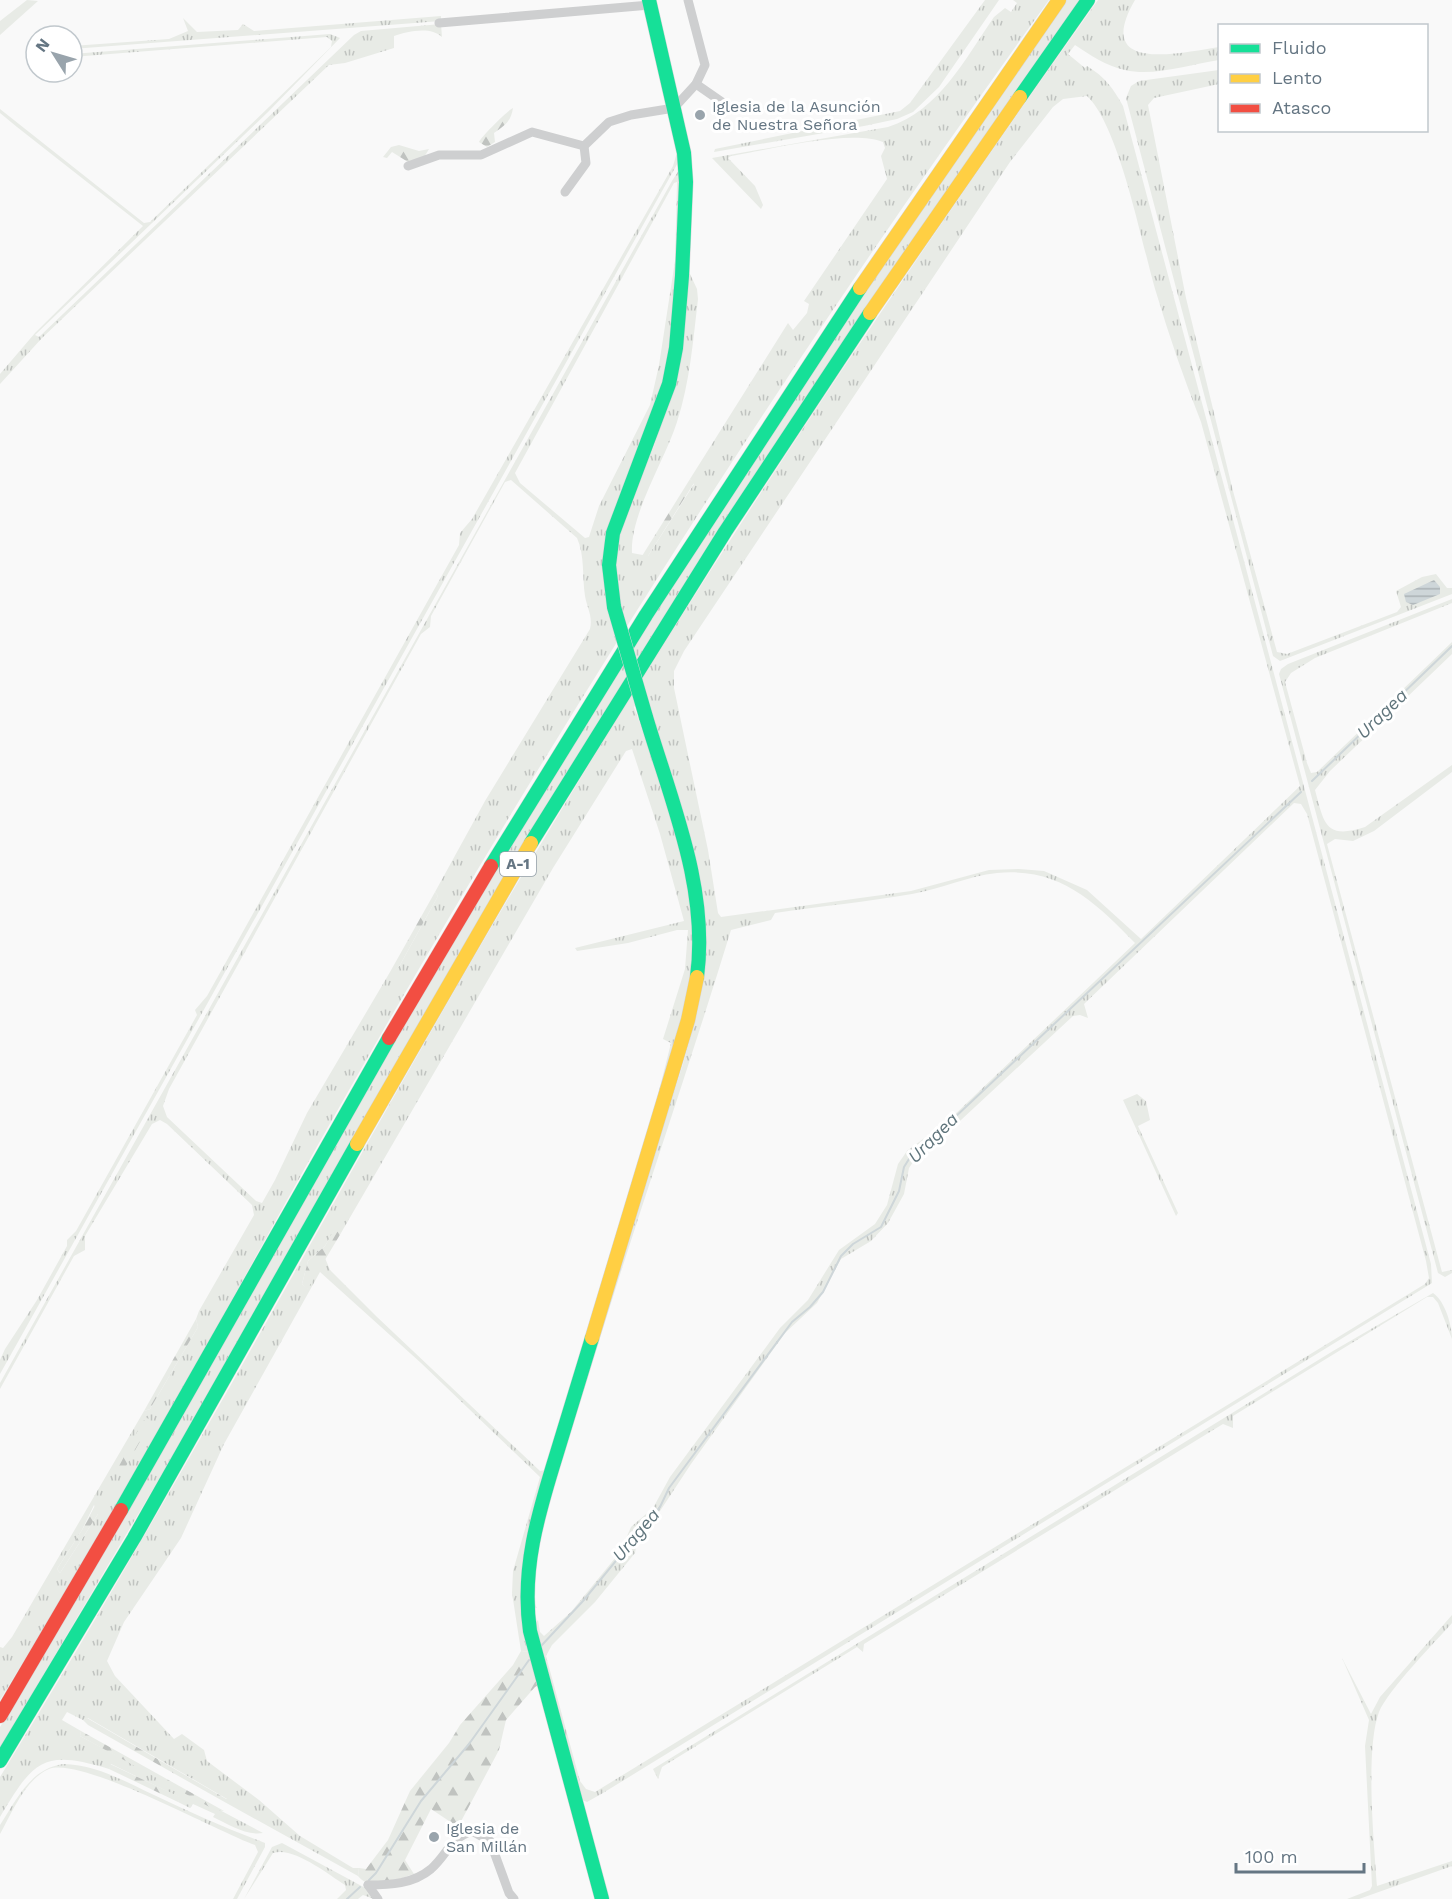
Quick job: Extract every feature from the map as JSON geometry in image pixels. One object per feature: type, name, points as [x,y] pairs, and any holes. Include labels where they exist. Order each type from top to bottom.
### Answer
[{"type":"main road","name":"A-1","points":[[0,1716],[164,1438],[414,996],[595,696],[828,334],[1059,0]]},
{"type":"main road","name":"A-1","points":[[0,1761],[172,1470],[444,991],[613,711],[736,516],[860,328],[1088,0]]},
{"type":"main road","points":[[602,1899],[530,1631],[525,1574],[539,1512],[688,1020],[697,977],[699,925],[694,888],[614,607],[609,565],[613,533],[663,404],[676,348],[686,182],[684,153],[650,2]]},
{"type":"street","points":[[584,146],[609,122],[631,115],[674,108],[696,84],[705,65],[688,0]]},
{"type":"street","points":[[439,23],[650,2]]},
{"type":"street","points":[[696,84],[732,109]]},
{"type":"street","points":[[408,166],[439,155],[481,155],[532,132],[584,146]]},
{"type":"street","points":[[565,192],[586,163],[584,146]]},
{"type":"street","points":[[378,1899],[368,1885],[389,1885],[414,1880],[431,1869],[456,1836],[472,1831],[490,1841],[509,1893],[514,1899]]},
{"type":"green space","points":[[27,0],[38,1],[0,35],[0,21]]},
{"type":"green space","points":[[985,0],[999,0],[939,87],[913,112],[897,119],[864,126],[714,152],[715,149],[900,111],[910,103]]},
{"type":"green space","points":[[1013,0],[1049,0],[960,125],[787,378],[703,506],[540,766],[349,1090],[109,1519],[0,1700],[0,1647],[3,1648],[12,1637],[144,1411],[150,1409],[198,1327],[196,1319],[199,1311],[254,1215],[252,1205],[167,1124],[160,1120],[152,1124],[85,1236],[85,1250],[74,1256],[0,1389],[0,1383],[672,181],[679,170],[679,250],[673,332],[669,358],[654,412],[620,496],[611,525],[604,583],[609,614],[619,527],[654,446],[677,372],[685,273],[690,274],[697,289],[698,299],[685,392],[672,437],[642,504],[633,538],[632,553],[648,556],[694,484],[690,479],[788,323],[793,330],[807,313],[809,304],[804,301],[887,179],[881,156],[885,148],[883,142],[869,139],[830,139],[731,156],[728,158],[755,186],[763,205],[761,209],[712,158],[888,127],[906,119],[922,109],[949,82],[994,17],[1005,8],[1011,12],[1017,3]],"holes":[[[677,182],[675,261],[659,365],[650,405],[599,506],[589,537],[585,538],[520,483],[515,473],[674,183]],[[511,480],[577,538],[582,559],[585,596],[591,620],[590,629],[485,801],[435,892],[438,896],[400,965],[390,972],[307,1113],[262,1203],[256,1201],[167,1117],[163,1106],[169,1089],[421,634],[430,627],[431,616],[505,482]],[[94,1505],[98,1514],[60,1573],[57,1569],[82,1530]]]},
{"type":"green space","points":[[1066,0],[1080,0],[730,513],[0,1748],[0,1727],[62,1624],[392,1047],[545,787],[811,369]]},
{"type":"green space","points":[[1098,0],[1135,0],[1125,24],[1124,39],[1132,49],[1146,54],[1164,54],[1218,47],[1218,60],[1160,71],[1136,72],[1111,66],[1075,45],[1068,54],[1085,68],[1087,66],[1104,79],[1123,106],[1431,1264],[1432,1283],[603,1793],[587,1802],[580,1799],[533,1626],[538,1620],[540,1632],[544,1636],[571,1612],[620,1552],[631,1527],[653,1508],[670,1477],[780,1328],[808,1300],[839,1250],[875,1224],[887,1205],[898,1164],[907,1151],[950,1119],[1135,943],[1105,914],[1075,890],[1040,876],[997,873],[923,892],[775,913],[771,920],[731,930],[557,1473],[624,1247],[683,1064],[697,1013],[703,975],[704,914],[699,880],[645,689],[634,707],[670,815],[685,872],[693,925],[690,981],[670,1067],[526,1539],[520,1590],[532,1652],[521,1651],[512,1593],[513,1571],[540,1477],[421,1363],[320,1272],[224,1444],[181,1538],[124,1622],[107,1661],[115,1676],[174,1739],[182,1734],[204,1750],[207,1761],[259,1800],[300,1836],[353,1868],[359,1868],[358,1876],[221,1800],[227,1799],[88,1718],[83,1720],[67,1712],[62,1720],[81,1731],[80,1736],[263,1833],[250,1833],[237,1829],[213,1817],[215,1814],[193,1804],[190,1808],[178,1802],[179,1797],[111,1764],[109,1769],[69,1760],[54,1760],[32,1771],[0,1817],[0,1777],[151,1524],[474,957],[658,653],[873,323]],"holes":[[[1087,96],[1099,111],[1120,160],[1161,308],[1201,422],[1300,786],[1141,939],[1087,890],[1044,871],[1019,869],[989,870],[911,891],[721,917],[718,913],[708,850],[674,688],[674,671],[684,651],[1010,162],[1053,107],[1063,99]],[[632,749],[660,834],[684,921],[575,948],[577,951],[628,943],[677,930],[688,930],[685,969],[663,1039],[671,1043],[653,1115],[546,1470],[540,1471],[376,1316],[330,1270],[325,1258],[307,1289],[302,1284],[308,1261],[325,1246],[334,1231],[341,1233],[553,868],[626,751]],[[1294,803],[1301,804],[1307,814],[1426,1261],[1429,1278],[1425,1284],[595,1792],[586,1789],[580,1781],[546,1656],[552,1645],[595,1602],[635,1553],[639,1529],[660,1511],[785,1333],[817,1303],[841,1259],[871,1241],[888,1223],[904,1194],[909,1168],[919,1153],[961,1120],[1073,1016],[1080,1015],[1088,1018],[1084,1004]]]},
{"type":"green space","points":[[441,16],[441,21],[84,48],[84,45],[169,39],[188,31],[183,18],[197,32],[238,30],[243,24],[254,31]]},
{"type":"green space","points":[[441,24],[442,37],[426,31],[406,32],[394,36],[394,48],[345,63],[329,65],[42,338],[0,384],[0,374],[35,333],[143,226],[17,127],[0,113],[0,109],[144,223],[150,222],[331,47],[332,41],[327,37],[84,56],[84,53],[330,34],[340,38],[268,112],[35,335],[39,337],[354,35],[361,31]]},
{"type":"green space","points":[[1218,70],[1218,84],[1154,98],[1148,105],[1186,298],[1233,491],[1277,652],[1287,654],[1397,612],[1401,607],[1396,591],[1422,577],[1436,574],[1447,588],[1452,588],[1452,594],[1280,661],[1273,656],[1126,98],[1131,86],[1139,81]]},
{"type":"green space","points":[[513,108],[509,120],[494,133],[495,142],[487,147],[479,142],[506,113]]},
{"type":"green space","points":[[399,145],[419,151],[429,149],[423,159],[408,162],[392,152],[387,158],[383,157],[391,147]]},
{"type":"green space","points":[[678,149],[680,159],[0,1374],[0,1360],[5,1349],[37,1300],[67,1246],[67,1240],[76,1231],[197,1015],[195,1010],[207,996],[459,545],[460,533],[472,519],[673,166]]},
{"type":"green space","points":[[690,479],[694,483],[648,556],[642,556]]},
{"type":"green space","points":[[1452,599],[1452,603],[1315,658],[1291,673],[1285,682],[1307,763],[1311,773],[1317,772],[1452,642],[1452,654],[1330,771],[1315,790],[1321,812],[1328,826],[1334,830],[1352,830],[1365,827],[1452,765],[1452,772],[1374,831],[1353,841],[1335,839],[1327,844],[1442,1272],[1452,1270],[1452,1273],[1445,1277],[1438,1273],[1279,674],[1281,669],[1288,664]]},
{"type":"green space","points":[[435,892],[438,896],[400,965],[393,973],[390,972]]},
{"type":"green space","points":[[1137,1094],[1146,1101],[1150,1120],[1138,1126],[1178,1213],[1176,1216],[1123,1100]]},
{"type":"green space","points":[[334,1230],[341,1233],[307,1290],[302,1284],[308,1261],[325,1246]]},
{"type":"green space","points":[[1433,1293],[1447,1314],[1452,1339],[1438,1303],[1433,1297],[1427,1297],[1233,1416],[1233,1428],[1223,1424],[864,1644],[863,1652],[857,1647],[662,1767],[658,1779],[653,1769],[1333,1351]]},
{"type":"green space","points":[[196,1319],[198,1327],[150,1409],[144,1411]]},
{"type":"green space","points":[[148,1418],[151,1422],[125,1468],[118,1468],[143,1421]]},
{"type":"green space","points":[[99,1498],[101,1501],[98,1514],[60,1573],[57,1569]]},
{"type":"green space","points":[[544,1515],[532,1577],[533,1597],[537,1608],[531,1607],[528,1584]]},
{"type":"green space","points":[[1452,1615],[1452,1623],[1402,1679],[1379,1712],[1372,1749],[1371,1772],[1377,1886],[1452,1861],[1452,1866],[1359,1899],[1347,1899],[1370,1890],[1372,1886],[1365,1746],[1369,1720],[1342,1658],[1371,1714],[1380,1697]]},
{"type":"green space","points":[[521,1651],[532,1652],[542,1683],[535,1687],[506,1720],[499,1750],[458,1827],[431,1809],[405,1860],[414,1874],[377,1884],[363,1881],[358,1876],[359,1868],[366,1869],[388,1840],[410,1791],[449,1743],[460,1725],[513,1665]]},
{"type":"green space","points":[[87,1718],[228,1800],[221,1800],[88,1725],[83,1720]]},
{"type":"green space","points":[[81,1731],[224,1811],[215,1810],[80,1736]]},
{"type":"green space","points":[[63,1764],[87,1767],[110,1775],[265,1843],[237,1899],[233,1899],[258,1852],[255,1845],[149,1797],[89,1773],[65,1768],[49,1769],[40,1774],[20,1797],[0,1834],[0,1825],[19,1796],[33,1779],[42,1772],[52,1767]]},
{"type":"green space","points":[[110,1764],[180,1797],[178,1802],[109,1769]]},
{"type":"green space","points":[[282,1843],[369,1890],[374,1899],[363,1895],[358,1899],[337,1899],[346,1890],[345,1885],[310,1862],[290,1853],[281,1852],[273,1853],[244,1899],[272,1847]]},
{"type":"shaded area","points":[[1434,580],[1440,587],[1440,594],[1413,605],[1406,602],[1404,594]]},
{"type":"waterway","name":"Uragea","points":[[1312,781],[1452,646]]},
{"type":"waterway","name":"Uragea","points":[[541,1646],[583,1601],[660,1507],[669,1488],[792,1322],[823,1292],[841,1256],[853,1244],[881,1227],[899,1191],[904,1167],[914,1151],[936,1135],[1301,792]]},
{"type":"waterway","name":"Uragea","points":[[369,1880],[376,1873],[421,1801],[469,1744],[529,1660]]},
{"type":"waterway","name":"Uragea","points":[[347,1899],[360,1887]]},
{"type":"traffic: fast","points":[[614,607],[609,565],[613,533],[669,384],[676,348],[682,276],[686,182],[684,153],[649,0]]},
{"type":"traffic: fast","points":[[1020,97],[1088,0]]},
{"type":"traffic: fast","points":[[491,866],[646,615],[860,288]]},
{"type":"traffic: fast","points":[[531,843],[725,532],[870,313]]},
{"type":"traffic: fast","points":[[614,607],[646,717]]},
{"type":"traffic: fast","points":[[646,717],[676,813],[693,878],[698,911],[697,977]]},
{"type":"traffic: fast","points":[[121,1510],[389,1038]]},
{"type":"traffic: fast","points":[[0,1761],[134,1538],[357,1144]]},
{"type":"traffic: fast","points":[[592,1338],[537,1521],[530,1564],[528,1608],[530,1631],[602,1899]]},
{"type":"traffic: slow","points":[[860,288],[1059,0]]},
{"type":"traffic: slow","points":[[870,313],[1020,97]]},
{"type":"traffic: slow","points":[[357,1144],[531,843]]},
{"type":"traffic: slow","points":[[592,1338],[688,1020],[697,977]]},
{"type":"traffic: jam","points":[[389,1038],[491,866]]},
{"type":"traffic: jam","points":[[0,1716],[121,1510]]},
{"type":"place","name":"Iglesia de la Asunción de Nuestra Señora","points":[[700,115]]},
{"type":"place","name":"Iglesia de San Millán","points":[[434,1837]]}]
